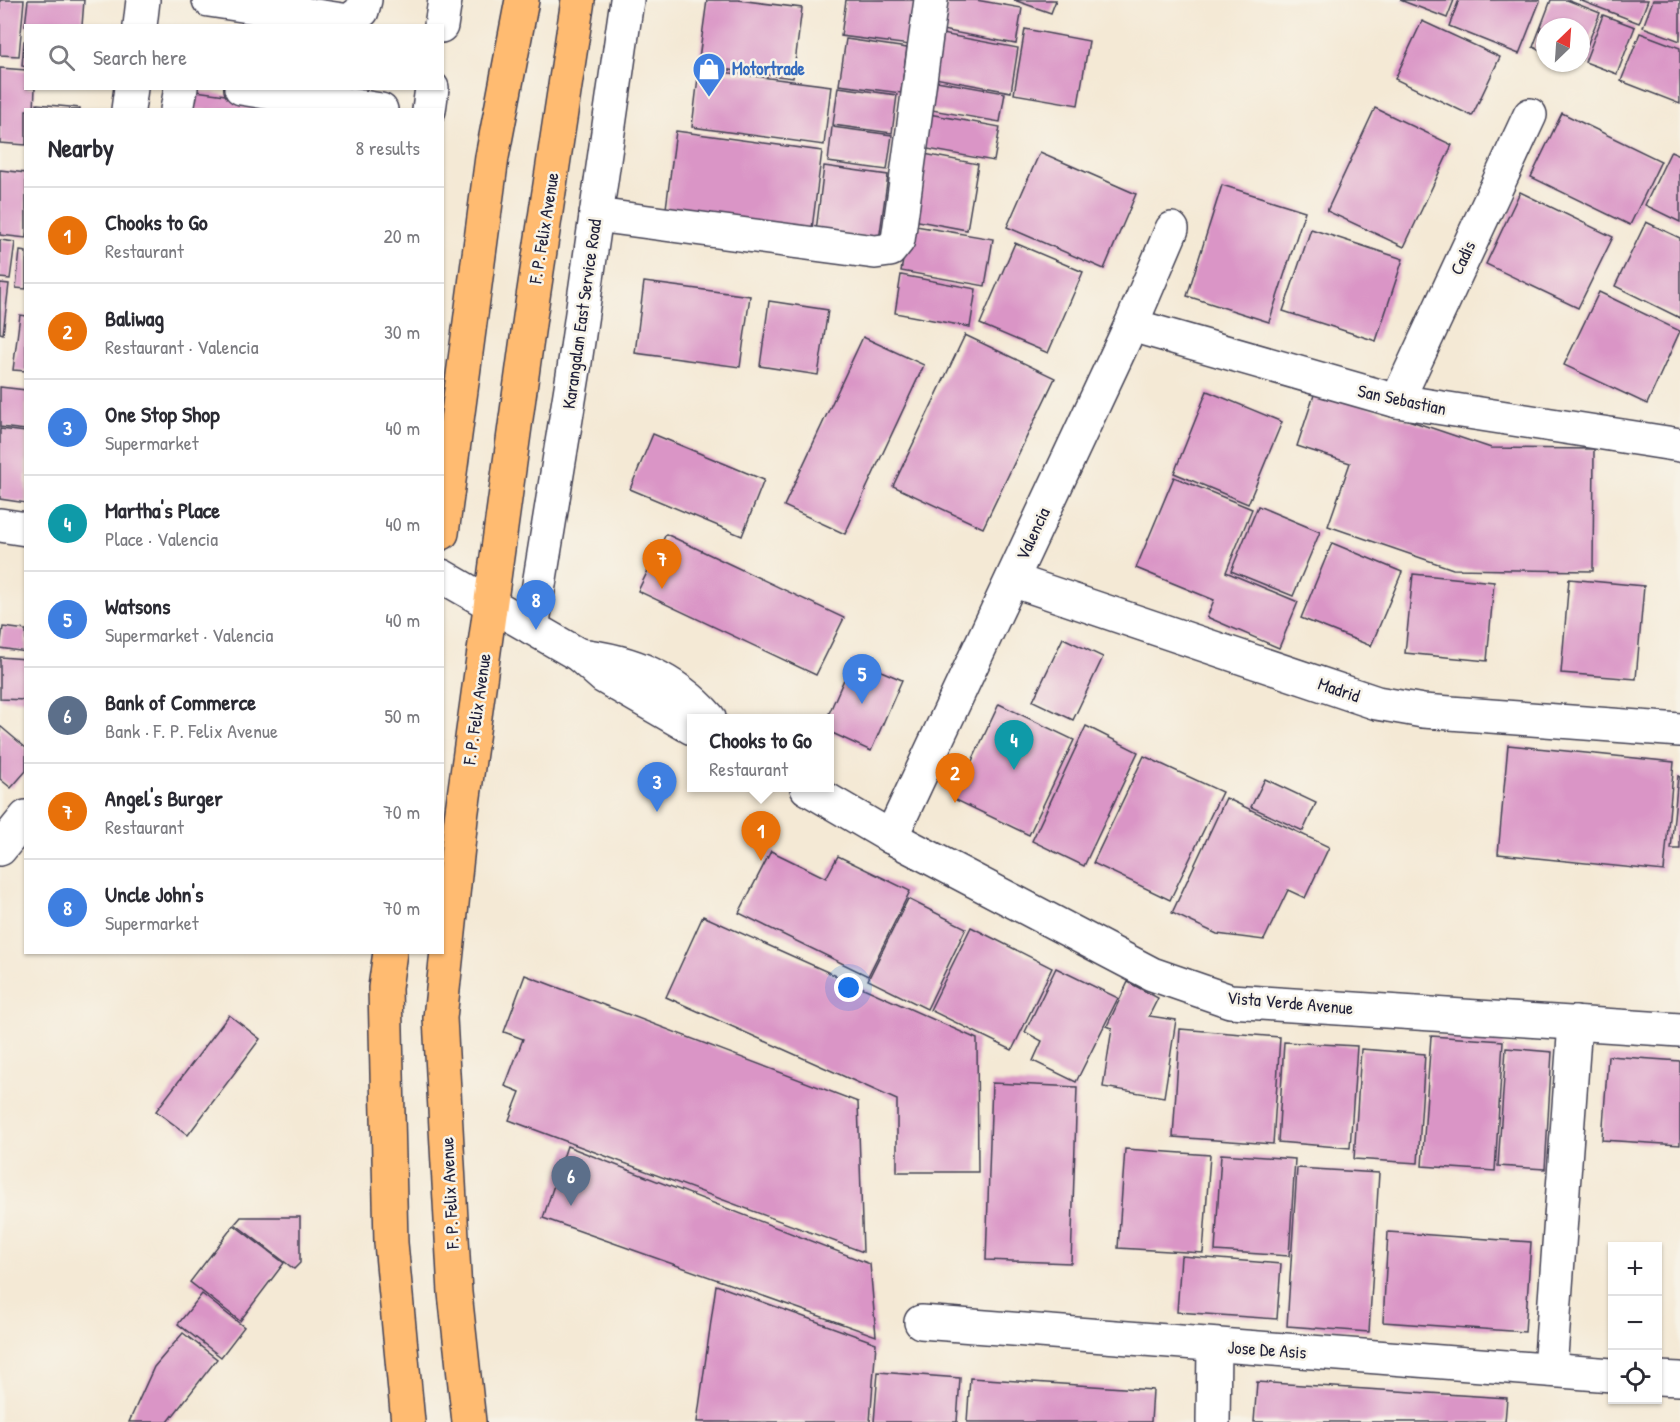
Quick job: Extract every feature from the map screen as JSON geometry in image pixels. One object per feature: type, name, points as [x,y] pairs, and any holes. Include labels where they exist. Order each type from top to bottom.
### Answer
[{"type":"main road","points":[[444,518],[492,157],[518,0]]},
{"type":"main road","name":"F. P. Felix Avenue","points":[[469,1422],[455,1293],[440,1018],[461,818],[530,317],[578,0]]},
{"type":"main road","points":[[390,954],[386,988],[391,1244],[408,1422]]},
{"type":"street","points":[[140,24],[143,0]]},
{"type":"street","points":[[210,0],[349,21],[362,11],[365,0]]},
{"type":"street","points":[[441,24],[445,0]]},
{"type":"street","name":"Karangalan East Service Road","points":[[532,628],[627,0]]},
{"type":"street","points":[[596,215],[875,252],[890,250],[898,240],[931,0]]},
{"type":"street","points":[[128,108],[131,90]]},
{"type":"street","points":[[177,108],[181,90]]},
{"type":"street","points":[[254,90],[368,108]]},
{"type":"street","points":[[429,108],[432,90]]},
{"type":"street","name":"Cadis","points":[[1397,401],[1530,115]]},
{"type":"street","name":"Valencia","points":[[891,837],[1131,325],[1172,229]]},
{"type":"street","name":"San Sebastian","points":[[1131,325],[1397,401],[1680,445]]},
{"type":"street","points":[[0,525],[24,529]]},
{"type":"street","points":[[444,577],[579,655],[622,689],[687,725]]},
{"type":"street","name":"Madrid","points":[[1012,580],[1377,703],[1423,711],[1680,730]]},
{"type":"street","points":[[579,655],[614,659],[645,670],[695,703],[705,714]]},
{"type":"street","name":"Vista Verde Avenue","points":[[814,792],[891,837],[1152,974],[1230,1001],[1680,1030]]},
{"type":"street","points":[[0,849],[24,819]]},
{"type":"street","points":[[1550,1370],[1575,1023]]},
{"type":"street","name":"Jose De Asis","points":[[921,1322],[1608,1375]]},
{"type":"street","points":[[1213,1422],[1214,1346]]},
{"type":"street","points":[[1662,1378],[1680,1379]]},
{"type":"building","points":[[0,0],[24,0],[19,56],[0,55]]},
{"type":"building","points":[[28,0],[84,0],[82,24],[25,24]]},
{"type":"building","points":[[707,0],[738,0],[802,8],[793,78],[698,66]]},
{"type":"building","points":[[846,0],[916,0],[910,45],[841,36]]},
{"type":"building","points":[[947,0],[976,0],[1022,8],[1016,44],[942,30]]},
{"type":"building","points":[[1014,0],[1056,0],[1051,13]]},
{"type":"building","points":[[1400,0],[1454,0],[1447,18]]},
{"type":"building","points":[[1459,0],[1540,1],[1519,54],[1449,26]]},
{"type":"building","points":[[1551,0],[1567,0],[1600,13],[1590,38],[1590,18],[1544,18]]},
{"type":"building","points":[[1579,0],[1648,0],[1639,23]]},
{"type":"building","points":[[1653,0],[1680,0],[1680,41],[1643,27]]},
{"type":"building","points":[[1603,15],[1635,27],[1617,74],[1590,64],[1590,49]]},
{"type":"building","points":[[1422,21],[1500,57],[1472,116],[1395,79]]},
{"type":"building","points":[[1025,29],[1089,41],[1078,105],[1014,94]]},
{"type":"building","points":[[937,33],[1018,48],[1011,92],[929,77]]},
{"type":"building","points":[[1640,33],[1680,48],[1680,104],[1621,81]]},
{"type":"building","points":[[846,39],[907,48],[901,93],[839,85]]},
{"type":"building","points":[[24,41],[24,66],[22,66]]},
{"type":"building","points":[[0,68],[24,70],[24,90],[35,90],[34,108],[24,108],[24,145],[0,143]]},
{"type":"building","points":[[699,69],[831,86],[824,145],[692,127]]},
{"type":"building","points":[[931,80],[1005,93],[1000,122],[926,109]]},
{"type":"building","points":[[838,87],[897,95],[892,133],[833,125]]},
{"type":"building","points":[[188,90],[323,108],[186,108]]},
{"type":"building","points":[[37,104],[80,108],[37,108]]},
{"type":"building","points":[[1375,108],[1452,145],[1404,247],[1327,211]]},
{"type":"building","points":[[1562,113],[1661,161],[1630,225],[1531,177]]},
{"type":"building","points":[[929,114],[1000,127],[994,161],[922,148]]},
{"type":"building","points":[[832,127],[892,135],[887,170],[828,162]]},
{"type":"building","points":[[676,131],[822,151],[811,236],[665,216]]},
{"type":"building","points":[[1671,151],[1680,155],[1680,222],[1645,205]]},
{"type":"building","points":[[1040,152],[1136,194],[1104,269],[1007,227]]},
{"type":"building","points":[[924,154],[978,164],[967,230],[913,220]]},
{"type":"building","points":[[824,166],[888,175],[879,240],[816,231]]},
{"type":"building","points":[[0,170],[24,173],[24,238],[0,235]]},
{"type":"building","points":[[1222,185],[1305,211],[1269,322],[1187,296]]},
{"type":"building","points":[[1520,192],[1613,237],[1578,308],[1486,264]]},
{"type":"building","points":[[1646,222],[1680,238],[1680,318],[1615,286]]},
{"type":"building","points":[[910,225],[993,239],[985,286],[901,271]]},
{"type":"building","points":[[1311,229],[1403,259],[1376,341],[1283,311]]},
{"type":"building","points":[[0,240],[15,242],[10,279],[0,278]]},
{"type":"building","points":[[1015,243],[1083,272],[1048,353],[980,324]]},
{"type":"building","points":[[20,251],[24,252],[24,289],[16,288]]},
{"type":"building","points":[[901,275],[976,289],[970,327],[895,313]]},
{"type":"building","points":[[644,282],[750,296],[740,367],[635,353]]},
{"type":"building","points":[[0,283],[9,284],[3,334],[0,333]]},
{"type":"building","points":[[1599,292],[1680,331],[1647,404],[1564,365]]},
{"type":"building","points":[[769,301],[828,310],[818,375],[760,366]]},
{"type":"building","points":[[20,315],[24,316],[24,371],[13,370]]},
{"type":"building","points":[[965,335],[1055,378],[983,528],[893,486]]},
{"type":"building","points":[[863,337],[924,365],[845,534],[784,506]]},
{"type":"building","points":[[0,387],[24,390],[24,430],[0,427]]},
{"type":"building","points":[[1316,389],[1491,448],[1594,449],[1593,571],[1453,569],[1328,526],[1350,463],[1297,446]]},
{"type":"building","points":[[1207,391],[1282,422],[1248,504],[1174,473]]},
{"type":"building","points":[[0,429],[24,432],[24,503],[0,499]]},
{"type":"building","points":[[653,434],[764,480],[742,536],[630,489]]},
{"type":"building","points":[[1174,477],[1252,509],[1226,572],[1298,602],[1279,648],[1207,617],[1214,600],[1136,568]]},
{"type":"building","points":[[1258,506],[1320,532],[1293,596],[1231,571]]},
{"type":"building","points":[[666,534],[844,618],[816,675],[638,591]]},
{"type":"building","points":[[1332,543],[1402,572],[1371,646],[1301,618]]},
{"type":"building","points":[[1413,574],[1494,582],[1487,661],[1405,653]]},
{"type":"building","points":[[1569,579],[1644,586],[1636,679],[1561,673]]},
{"type":"building","points":[[3,627],[24,630],[24,652],[0,648]]},
{"type":"building","points":[[1063,638],[1103,657],[1073,720],[1033,701]]},
{"type":"building","points":[[0,657],[24,659],[24,700],[0,699]]},
{"type":"building","points":[[853,659],[902,680],[871,751],[834,734],[834,714],[829,714]]},
{"type":"building","points":[[999,704],[1074,740],[1029,835],[954,799]]},
{"type":"building","points":[[0,726],[24,746],[24,773],[11,788],[0,779]]},
{"type":"building","points":[[1086,726],[1138,752],[1084,866],[1032,841]]},
{"type":"building","points":[[1508,745],[1674,762],[1664,871],[1498,854]]},
{"type":"building","points":[[1144,756],[1222,792],[1170,900],[1093,863]]},
{"type":"building","points":[[1678,776],[1680,777],[1680,849],[1671,849]]},
{"type":"building","points":[[1265,779],[1316,803],[1303,831],[1251,807]]},
{"type":"building","points":[[1226,798],[1329,847],[1305,898],[1288,890],[1264,940],[1217,934],[1172,913]]},
{"type":"building","points":[[771,851],[826,878],[838,856],[910,891],[868,976],[739,913]]},
{"type":"building","points":[[908,899],[966,928],[927,1009],[868,980]]},
{"type":"building","points":[[703,916],[977,1039],[978,1172],[897,1172],[897,1100],[666,997]]},
{"type":"building","points":[[971,927],[1052,968],[1012,1050],[930,1010]]},
{"type":"building","points":[[1056,968],[1118,998],[1076,1082],[1033,1061],[1042,1041],[1025,1032]]},
{"type":"building","points":[[525,975],[858,1102],[863,1252],[509,1120],[520,1092],[505,1086],[523,1039],[504,1032]]},
{"type":"building","points":[[1128,982],[1158,998],[1149,1016],[1176,1020],[1164,1097],[1103,1087],[1112,1028],[1107,1026]]},
{"type":"building","points":[[229,1015],[260,1039],[188,1135],[156,1111]]},
{"type":"building","points":[[1180,1029],[1280,1037],[1273,1144],[1173,1137]]},
{"type":"building","points":[[1431,1036],[1503,1041],[1495,1171],[1422,1166]]},
{"type":"building","points":[[1284,1042],[1357,1046],[1350,1148],[1278,1142]]},
{"type":"building","points":[[1506,1048],[1552,1052],[1545,1169],[1498,1166]]},
{"type":"building","points":[[1361,1049],[1425,1054],[1418,1163],[1354,1159]]},
{"type":"building","points":[[1608,1056],[1680,1061],[1680,1145],[1602,1140]]},
{"type":"building","points":[[992,1083],[1077,1087],[1071,1263],[986,1260]]},
{"type":"building","points":[[567,1146],[870,1264],[876,1336],[543,1218]]},
{"type":"building","points":[[1125,1149],[1210,1155],[1203,1253],[1118,1248]]},
{"type":"building","points":[[1221,1154],[1295,1159],[1289,1256],[1215,1251]]},
{"type":"building","points":[[1297,1168],[1379,1173],[1369,1332],[1287,1326]]},
{"type":"building","points":[[241,1217],[300,1217],[300,1263],[294,1269],[235,1224]]},
{"type":"building","points":[[234,1225],[284,1263],[240,1321],[190,1282]]},
{"type":"building","points":[[1388,1232],[1531,1242],[1525,1332],[1383,1322]]},
{"type":"building","points":[[1181,1256],[1281,1264],[1277,1319],[1177,1312]]},
{"type":"building","points":[[716,1285],[876,1343],[870,1422],[697,1422]]},
{"type":"building","points":[[202,1294],[244,1327],[221,1357],[178,1324]]},
{"type":"building","points":[[183,1333],[217,1359],[168,1422],[129,1422],[154,1367]]},
{"type":"building","points":[[878,1372],[960,1378],[957,1422],[874,1422]]},
{"type":"building","points":[[970,1378],[1153,1390],[1151,1422],[967,1422]]},
{"type":"building","points":[[1257,1382],[1507,1398],[1505,1422],[1254,1422]]},
{"type":"place","name":"Motortrade","points":[[709,98]]},
{"type":"place","name":"Angel's Burger","points":[[662,589]]},
{"type":"place","name":"Uncle John's","points":[[536,630]]},
{"type":"place","name":"Watsons","points":[[862,704]]},
{"type":"place","name":"Martha's Place","points":[[1014,770]]},
{"type":"place","name":"Baliwag","points":[[955,803]]},
{"type":"place","name":"One Stop Shop","points":[[657,812]]},
{"type":"place","name":"Chooks to Go","points":[[761,861]]},
{"type":"place","name":"Bank of Commerce","points":[[571,1206]]}]
